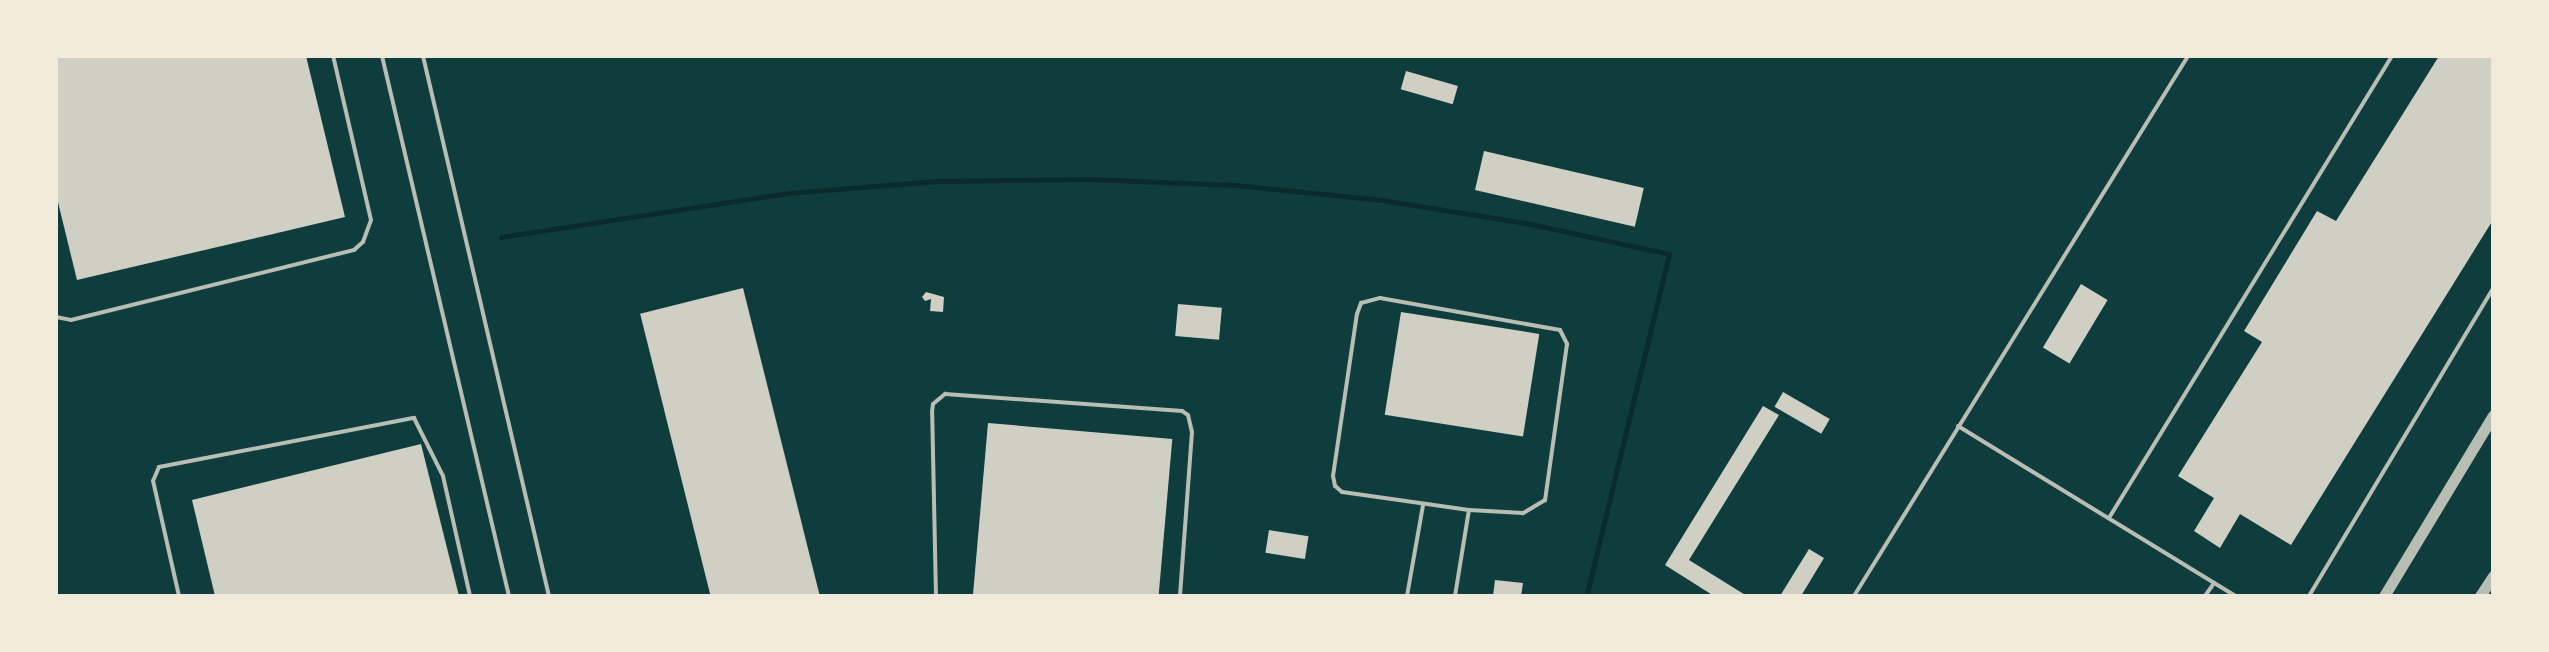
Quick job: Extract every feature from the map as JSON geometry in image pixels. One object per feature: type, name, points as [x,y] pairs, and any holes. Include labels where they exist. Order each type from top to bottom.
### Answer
[{"type":"street","points":[[2384,596],[2493,415]]},
{"type":"street","points":[[2480,596],[2493,576]]},
{"type":"lane","points":[[56,317],[71,320],[101,313],[354,250],[363,242],[371,220],[333,56]]},
{"type":"lane","points":[[382,56],[509,596]]},
{"type":"lane","points":[[423,56],[549,596]]},
{"type":"lane","points":[[1854,596],[2188,56]]},
{"type":"lane","points":[[2109,518],[2392,56]]},
{"type":"lane","points":[[2309,596],[2493,289]]},
{"type":"lane","points":[[1369,299],[1560,330],[1566,338],[1545,500],[1523,513],[1423,505],[1342,492],[1335,486],[1333,476],[1361,303],[1369,299]]},
{"type":"lane","points":[[936,596],[932,412],[933,404],[945,394],[1182,411],[1188,415],[1192,423],[1180,596]]},
{"type":"lane","points":[[179,596],[153,481],[159,467],[414,418],[443,476],[470,596]]},
{"type":"lane","points":[[1958,426],[2235,596]]},
{"type":"lane","points":[[1407,596],[1423,505]]},
{"type":"lane","points":[[1455,596],[1469,510]]},
{"type":"lane","points":[[2205,596],[2214,583]]},
{"type":"building","points":[[56,56],[306,56],[345,217],[77,280],[56,194]]},
{"type":"building","points":[[2439,56],[2493,56],[2493,220],[2291,545],[2240,514],[2220,548],[2194,531],[2214,498],[2178,476],[2262,342],[2244,331],[2317,211],[2336,221]]},
{"type":"building","points":[[1406,71],[1458,86],[1453,104],[1401,89]]},
{"type":"building","points":[[1484,151],[1644,188],[1635,227],[1475,190]]},
{"type":"building","points":[[2081,284],[2108,300],[2069,363],[2043,347]]},
{"type":"building","points":[[743,288],[820,596],[711,596],[640,314]]},
{"type":"building","points":[[926,292],[944,297],[943,312],[930,311],[931,299],[925,301],[922,297]]},
{"type":"building","points":[[1178,304],[1222,308],[1219,340],[1175,336]]},
{"type":"building","points":[[1401,312],[1539,334],[1523,437],[1385,415]]},
{"type":"building","points":[[1783,392],[1830,419],[1821,434],[1774,407]]},
{"type":"building","points":[[1763,406],[1779,415],[1689,560],[1747,596],[1714,596],[1665,565]]},
{"type":"building","points":[[988,423],[1172,439],[1159,596],[973,596]]},
{"type":"building","points":[[421,444],[459,596],[215,596],[192,500]]},
{"type":"building","points":[[1269,530],[1309,536],[1305,559],[1265,553]]},
{"type":"building","points":[[1809,549],[1824,558],[1801,596],[1780,596]]},
{"type":"building","points":[[1495,580],[1523,583],[1521,596],[1493,596]]},
{"type":"waterway","points":[[501,237],[788,193],[938,181],[1088,179],[1235,185],[1382,200],[1526,223],[1669,254],[1586,596]]}]
